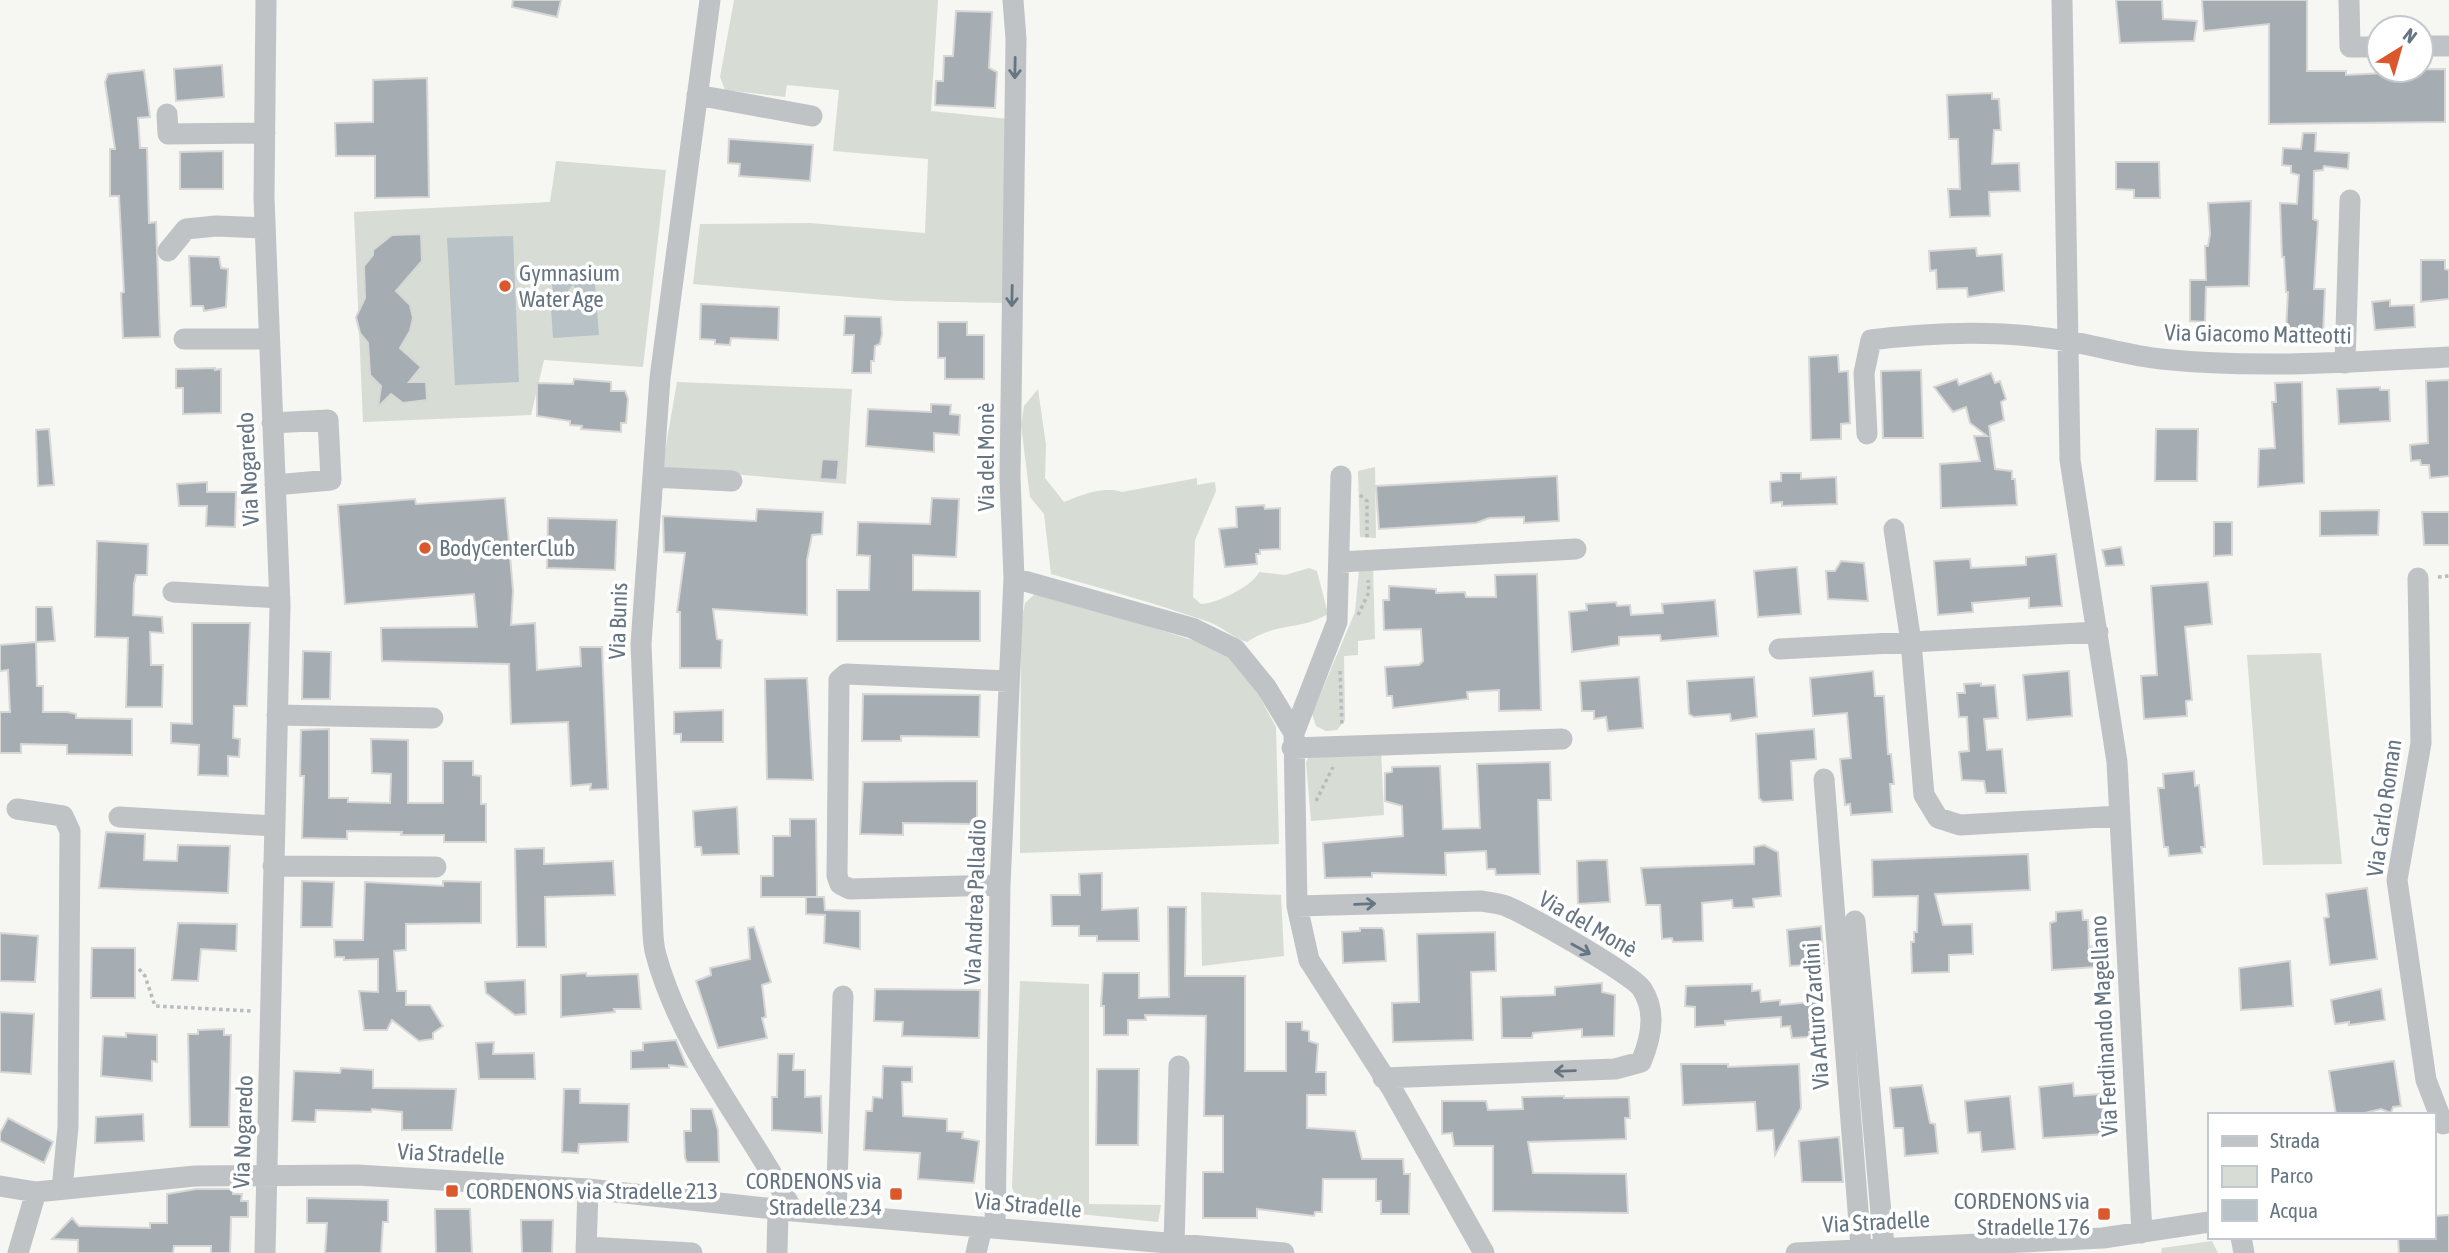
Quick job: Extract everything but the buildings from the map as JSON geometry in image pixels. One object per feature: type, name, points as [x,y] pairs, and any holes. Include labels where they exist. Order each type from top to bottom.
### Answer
[{"type":"street","name":"Via Nogaredo","points":[[265,1253],[280,598],[265,228],[266,0]]},
{"type":"street","name":"Via Bunis","points":[[710,0],[660,378],[641,643],[655,954],[692,1046],[769,1165],[785,1210]]},
{"type":"street","name":"Via del Monè","points":[[1013,0],[1016,40],[1010,478],[1014,578]]},
{"type":"street","points":[[2062,0],[2067,341]]},
{"type":"street","points":[[2349,0],[2350,47],[2365,47]]},
{"type":"street","points":[[697,95],[812,116]]},
{"type":"street","points":[[168,132],[265,133]]},
{"type":"street","points":[[2346,363],[2350,200]]},
{"type":"street","points":[[168,251],[186,229],[216,226],[265,228]]},
{"type":"street","name":"Via Giacomo Matteotti","points":[[1867,434],[1864,373],[1871,340],[1921,334],[2067,341],[2160,359],[2233,364],[2346,363],[2449,357]]},
{"type":"street","points":[[184,339],[268,339]]},
{"type":"street","name":"Via Ferdinando Magellano","points":[[2067,341],[2070,460],[2117,762],[2142,1233]]},
{"type":"street","points":[[272,423],[328,420],[331,480],[275,485]]},
{"type":"street","points":[[1341,476],[1337,622],[1293,740],[1297,906],[1309,960],[1383,1077],[1484,1253]]},
{"type":"street","points":[[653,477],[732,481]]},
{"type":"street","points":[[1894,529],[1911,642],[1924,795],[1938,817],[1959,825],[2119,816]]},
{"type":"street","points":[[1340,562],[1576,549]]},
{"type":"street","points":[[1014,578],[1192,628],[1236,649],[1266,687],[1293,740]]},
{"type":"street","name":"Via Andrea Palladio","points":[[976,1253],[988,1228],[1014,578]]},
{"type":"street","name":"Via Carlo Roman","points":[[2418,578],[2421,743],[2396,880],[2426,1080],[2442,1124]]},
{"type":"street","points":[[173,592],[280,598]]},
{"type":"street","points":[[1779,649],[2098,632]]},
{"type":"street","points":[[1000,885],[850,889],[840,884],[837,876],[839,680],[846,674],[1009,681]]},
{"type":"street","points":[[277,715],[433,718]]},
{"type":"street","points":[[1293,740],[1562,740]]},
{"type":"street","name":"Via Arturo Zardini","points":[[1824,779],[1861,1248]]},
{"type":"street","points":[[17,809],[63,816],[70,831],[68,1127],[62,1189]]},
{"type":"street","points":[[119,817],[274,826]]},
{"type":"street","points":[[273,866],[436,867]]},
{"type":"street","name":"Via del Monè","points":[[1297,906],[1481,901],[1504,905],[1620,971],[1642,988],[1651,1014],[1650,1040],[1641,1062],[1615,1069],[1383,1077]]},
{"type":"street","name":"Via Arturo Zardini","points":[[1855,921],[1884,1247]]},
{"type":"street","points":[[836,1215],[842,996]]},
{"type":"street","points":[[1179,1066],[1180,1247]]},
{"type":"street","name":"Via Stradelle","points":[[0,1186],[36,1192],[195,1175],[357,1175],[587,1189],[1180,1247],[1284,1253]]},
{"type":"street","points":[[587,1189],[586,1250],[692,1253]]},
{"type":"street","points":[[19,1253],[36,1192]]},
{"type":"street","points":[[777,1253],[785,1210]]},
{"type":"street","name":"Via Stradelle","points":[[1796,1253],[1884,1247],[2107,1246],[2142,1233],[2208,1222]]},
{"type":"path","points":[[139,969],[150,986],[155,1006],[272,1012]]},
{"type":"green space","points":[[734,0],[938,0],[931,111],[1009,119],[1005,303],[898,301],[693,284],[700,224],[810,223],[925,233],[928,159],[833,151],[839,90],[787,85],[785,97],[725,90],[720,77]]},
{"type":"green space","name":"Gymnasium Water Age","points":[[556,161],[666,170],[643,367],[544,360],[531,415],[363,422],[354,212],[550,202]]},
{"type":"green space","points":[[677,382],[852,389],[846,484],[662,468]]},
{"type":"green space","points":[[1038,389],[1046,445],[1045,478],[1064,502],[1100,491],[1122,492],[1197,478],[1197,485],[1215,482],[1216,491],[1195,540],[1193,597],[1201,604],[1208,603],[1242,588],[1259,572],[1285,575],[1309,568],[1317,571],[1328,614],[1308,623],[1270,631],[1247,642],[1209,622],[1051,574],[1044,514],[1030,497],[1021,425],[1024,406]]},
{"type":"green space","points":[[1375,467],[1376,538],[1360,537],[1358,471]]},
{"type":"green space","points":[[1373,566],[1375,639],[1358,641],[1358,655],[1344,656],[1345,720],[1337,730],[1326,731],[1316,726],[1312,714],[1355,612],[1359,570]]},
{"type":"green space","points":[[1038,591],[1220,649],[1245,670],[1276,727],[1279,844],[1020,853],[1021,623],[1025,603]]},
{"type":"green space","points":[[2321,653],[2342,864],[2263,865],[2247,655]]},
{"type":"green space","points":[[1381,750],[1384,815],[1311,821],[1306,762],[1310,755]]},
{"type":"green space","points":[[1201,892],[1281,895],[1284,956],[1202,966]]},
{"type":"green space","points":[[1020,981],[1089,984],[1089,1204],[1161,1205],[1158,1222],[1020,1208],[1012,1187]]},
{"type":"green space","points":[[2212,1241],[2218,1253],[2161,1253],[2162,1248]]},
{"type":"water","points":[[513,236],[519,382],[455,385],[447,238]]},
{"type":"water","points":[[575,266],[594,273],[599,335],[553,338],[551,308],[586,303],[584,295],[579,294],[573,285],[564,295],[553,293],[551,276],[565,267]]},
{"type":"place","name":"Gymnasium Water Age","points":[[505,286]]},
{"type":"place","name":"BodyCenterClub","points":[[425,548]]},
{"type":"place","name":"CORDENONS via Stradelle 213","points":[[452,1191]]},
{"type":"place","name":"CORDENONS via Stradelle 234","points":[[896,1194]]},
{"type":"place","name":"CORDENONS via Stradelle 176","points":[[2104,1214]]}]
